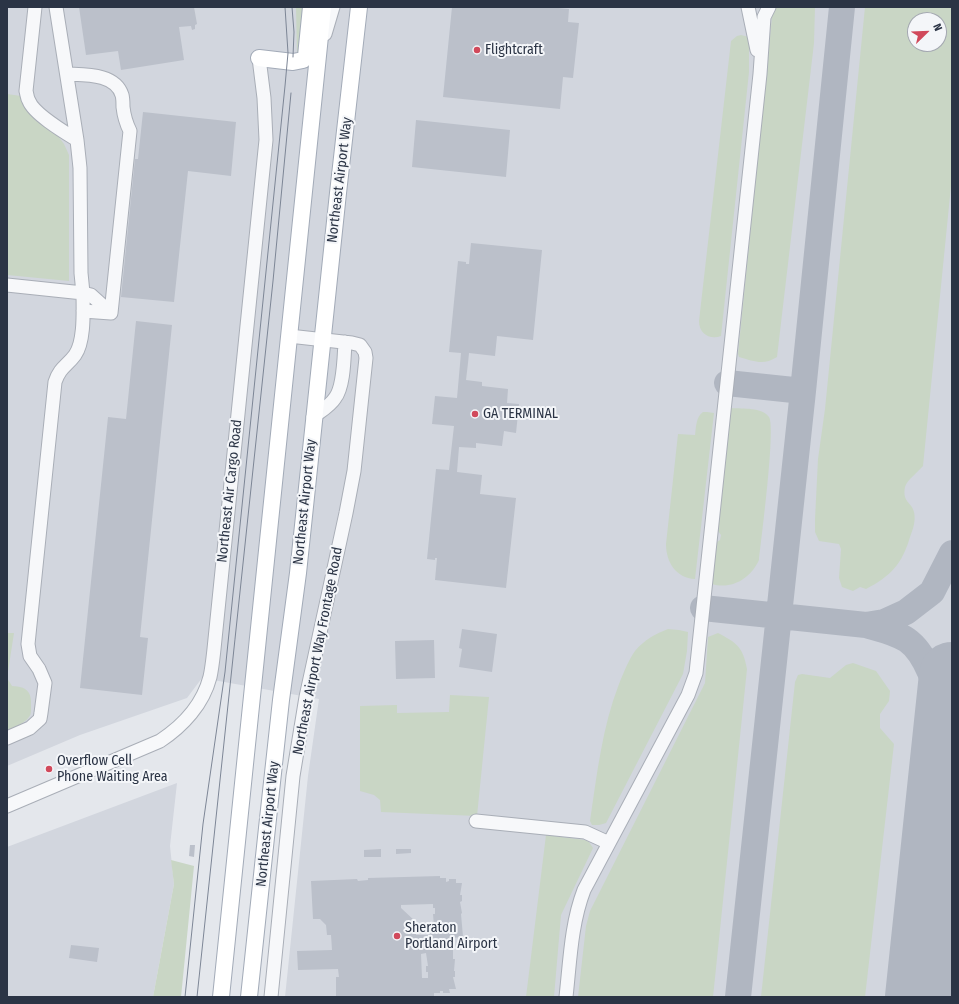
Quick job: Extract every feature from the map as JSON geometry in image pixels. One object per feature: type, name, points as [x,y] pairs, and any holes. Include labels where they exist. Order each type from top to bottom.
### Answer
[{"type":"main road","points":[[259,58],[293,62],[303,60],[306,56],[311,7]]},
{"type":"main road","name":"Northeast Airport Way","points":[[221,997],[323,7]]},
{"type":"main road","name":"Northeast Airport Way","points":[[249,997],[280,715],[298,572],[359,7]]},
{"type":"street","points":[[35,7],[26,92],[29,102],[37,112],[62,131],[77,140]]},
{"type":"street","points":[[7,738],[30,728],[40,719],[45,683],[43,676],[30,656],[28,644],[55,382],[58,373],[76,354],[79,348],[83,311],[81,273],[80,168],[56,7]]},
{"type":"street","points":[[317,65],[333,7]]},
{"type":"street","points":[[748,7],[756,42],[760,74]]},
{"type":"street","points":[[566,997],[573,931],[584,890],[688,695],[696,673],[760,74],[764,10]]},
{"type":"street","name":"Northeast Air Cargo Road","points":[[7,806],[160,741],[185,721],[195,708],[204,692],[209,678],[214,649],[266,140],[259,58]]},
{"type":"street","points":[[66,74],[99,76],[116,86],[122,94],[125,119],[130,131],[111,313]]},
{"type":"street","points":[[7,285],[91,295],[111,313]]},
{"type":"street","points":[[83,311],[111,313]]},
{"type":"street","name":"Northeast Airport Way Frontage Road","points":[[270,997],[293,784],[300,735],[306,697],[354,471],[366,358],[365,352],[360,345],[289,336]]},
{"type":"street","points":[[314,417],[337,396],[341,382],[345,342]]},
{"type":"street","points":[[476,821],[585,832],[609,843]]},
{"type":"shaded area","points":[[7,7],[952,7],[952,997],[285,997],[308,776],[319,699],[202,678],[187,698],[80,735],[7,766]]},
{"type":"shaded area","points":[[177,783],[170,846],[174,884],[153,997],[7,997],[7,847]]},
{"type":"green space","points":[[296,7],[306,7],[302,48],[297,54]]},
{"type":"green space","points":[[773,7],[815,7],[814,43],[777,357],[772,360],[758,362],[739,357],[738,354]]},
{"type":"green space","points":[[865,7],[952,7],[952,176],[923,466],[910,479],[905,487],[905,496],[913,509],[915,519],[903,555],[889,574],[866,589],[860,587],[853,591],[842,587],[839,578],[841,549],[839,544],[819,541],[815,532],[818,459],[825,409]]},
{"type":"green space","points":[[741,35],[749,37],[749,72],[721,336],[713,337],[703,333],[699,326],[699,321],[731,41],[737,36]]},
{"type":"green space","points":[[7,94],[21,96],[35,120],[58,136],[69,155],[69,281],[7,275]]},
{"type":"green space","points":[[731,408],[757,410],[766,414],[769,417],[771,425],[771,441],[759,560],[751,572],[740,581],[734,584],[719,585],[712,584],[717,542],[720,540],[721,535],[718,531]]},
{"type":"green space","points":[[703,412],[714,413],[695,579],[682,576],[673,568],[666,551],[666,544],[678,434],[695,435],[698,419]]},
{"type":"green space","points":[[668,629],[688,632],[687,651],[683,674],[606,823],[592,825],[590,821],[604,734],[619,684],[630,659],[638,647],[650,638]]},
{"type":"green space","points":[[7,633],[14,633],[7,678]]},
{"type":"green space","points":[[718,633],[738,646],[747,669],[713,997],[578,997],[586,926],[590,911],[705,683],[708,637]]},
{"type":"green space","points":[[853,663],[876,671],[890,691],[889,701],[880,714],[880,728],[894,744],[865,997],[761,997],[795,682],[798,675],[802,674],[830,678],[846,665]]},
{"type":"green space","points":[[7,678],[12,686],[25,689],[30,694],[31,714],[24,722],[7,730]]},
{"type":"green space","points":[[450,695],[489,697],[477,816],[381,812],[380,800],[374,795],[360,791],[360,706],[397,705],[397,713],[449,712]]},
{"type":"green space","points":[[546,835],[585,840],[589,842],[593,848],[561,915],[554,997],[526,997]]},
{"type":"green space","points":[[171,860],[194,866],[181,997],[153,997],[174,884]]},
{"type":"building","points":[[79,7],[194,7],[197,24],[195,25],[195,29],[192,30],[191,26],[179,27],[184,60],[121,70],[118,51],[86,55]]},
{"type":"building","points":[[452,7],[548,7],[569,9],[568,22],[579,23],[573,78],[563,77],[560,109],[443,97]]},
{"type":"building","points":[[143,112],[236,122],[231,176],[188,171],[174,302],[121,297],[135,159],[138,159]]},
{"type":"building","points":[[416,120],[510,130],[506,177],[412,167]]},
{"type":"building","name":"GA TERMINAL","points":[[471,243],[542,250],[533,340],[497,336],[495,356],[469,353],[466,380],[482,382],[482,386],[508,389],[507,403],[519,404],[516,433],[504,431],[502,446],[476,443],[476,448],[459,447],[457,472],[482,475],[480,494],[516,498],[506,588],[435,580],[437,558],[435,558],[435,560],[427,559],[436,469],[449,470],[454,426],[432,424],[435,396],[457,398],[461,353],[449,352],[458,261],[469,264]]},
{"type":"building","points":[[136,321],[172,325],[140,637],[148,638],[142,695],[80,688],[108,417],[126,419]]},
{"type":"building","points":[[462,629],[497,634],[492,672],[459,667],[462,649],[459,648]]},
{"type":"building","points":[[434,640],[435,678],[396,679],[395,641]]},
{"type":"building","points":[[190,845],[195,845],[194,857],[189,856]]},
{"type":"building","points":[[381,849],[381,857],[364,857],[364,850]]},
{"type":"building","points":[[396,849],[411,849],[411,853],[396,854]]},
{"type":"building","name":"Sheraton Portland Airport","points":[[440,876],[440,878],[446,878],[446,882],[449,881],[449,879],[456,879],[456,883],[462,883],[460,895],[462,895],[462,901],[460,902],[463,937],[450,938],[451,941],[454,941],[455,947],[453,947],[453,959],[455,959],[455,977],[453,977],[456,989],[449,989],[450,993],[443,993],[443,991],[440,991],[440,993],[434,993],[434,997],[336,997],[336,977],[339,977],[338,969],[298,970],[297,951],[332,950],[331,935],[327,935],[326,925],[320,919],[313,919],[311,881],[357,879],[358,881],[368,880],[368,878]],"holes":[[[433,904],[433,908],[435,908],[435,914],[433,914],[436,932],[429,932],[429,935],[416,935],[416,922],[401,908],[401,905]],[[426,953],[428,966],[426,966],[426,972],[428,972],[428,978],[422,978],[421,954]]]},
{"type":"building","points":[[71,945],[99,948],[97,962],[69,958]]},
{"type":"taxiway","points":[[738,997],[803,391],[842,7]]},
{"type":"taxiway","points":[[727,383],[803,391]]},
{"type":"taxiway","points":[[866,625],[884,622],[906,612],[932,592],[952,553]]},
{"type":"taxiway","points":[[703,608],[866,625],[898,635],[915,647],[928,667],[947,725]]},
{"type":"runway","points":[[918,997],[952,675]]},
{"type":"tram line","points":[[185,997],[203,824],[225,672],[285,86],[288,53],[285,7]]},
{"type":"tram line","points":[[292,7],[294,32],[293,57]]},
{"type":"tram line","points":[[197,997],[273,281],[291,93]]},
{"type":"place","name":"Flightcraft","points":[[477,50]]},
{"type":"place","name":"GA TERMINAL","points":[[475,414]]},
{"type":"place","name":"Overflow Cell Phone Waiting Area","points":[[49,769]]},
{"type":"place","name":"Sheraton Portland Airport","points":[[397,936]]}]
